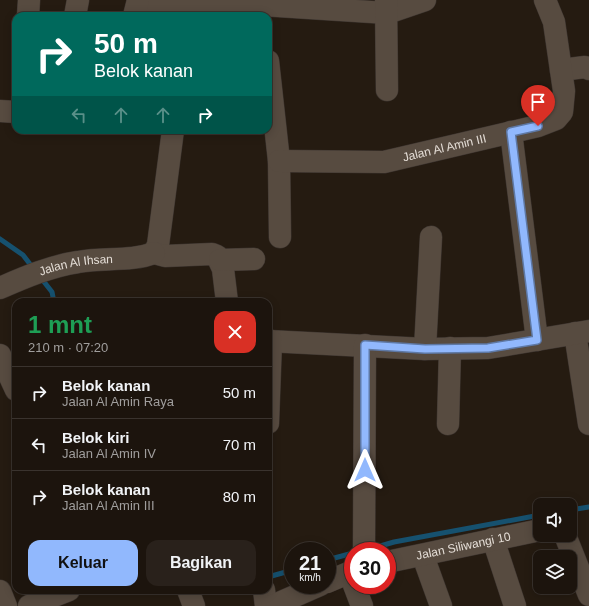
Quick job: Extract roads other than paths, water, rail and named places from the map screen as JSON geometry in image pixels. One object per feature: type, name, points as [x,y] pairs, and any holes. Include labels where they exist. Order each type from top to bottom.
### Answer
[{"type":"street","points":[[28,12],[29,0]]},
{"type":"street","points":[[76,12],[78,0]]},
{"type":"street","points":[[142,12],[157,4],[262,10],[387,7],[425,0]]},
{"type":"street","name":"Jalan Al Amin III","points":[[279,161],[384,162],[548,123],[556,119],[562,112],[564,91],[554,22],[545,0]]},
{"type":"street","points":[[387,7],[387,90]]},
{"type":"street","points":[[561,70],[585,67],[589,69]]},
{"type":"street","points":[[272,97],[279,161],[280,237]]},
{"type":"street","points":[[0,111],[12,112]]},
{"type":"street","points":[[511,132],[537,340]]},
{"type":"street","points":[[154,254],[158,245],[172,134]]},
{"type":"street","points":[[425,349],[431,237]]},
{"type":"street","name":"Jalan Al Ihsan","points":[[0,288],[20,279],[78,262],[143,257],[154,254],[165,256],[212,254],[217,256],[220,260],[254,259]]},
{"type":"street","points":[[220,260],[226,298]]},
{"type":"street","points":[[272,341],[425,349],[488,348],[582,332],[589,424]]},
{"type":"street","points":[[365,345],[365,542]]},
{"type":"street","points":[[448,424],[450,348]]},
{"type":"street","points":[[0,355],[12,383]]},
{"type":"street","points":[[0,399],[12,394]]},
{"type":"street","name":"Jalan Siliwangi 10","points":[[396,560],[423,556],[493,539],[533,531]]},
{"type":"street","points":[[493,539],[515,606]]},
{"type":"street","points":[[568,542],[588,586]]},
{"type":"street","points":[[423,556],[441,606]]},
{"type":"street","points":[[0,591],[6,606]]},
{"type":"street","points":[[29,606],[59,594]]},
{"type":"street","points":[[190,594],[194,606]]},
{"type":"street","points":[[266,598],[284,594]]},
{"type":"street","points":[[358,594],[362,606]]},
{"type":"waterway","points":[[0,239],[23,255],[33,268]]},
{"type":"waterway","points":[[41,278],[52,292],[53,298]]},
{"type":"waterway","points":[[577,509],[589,507]]},
{"type":"waterway","points":[[394,542],[533,516]]},
{"type":"waterway","points":[[336,558],[344,555]]},
{"type":"waterway","points":[[272,576],[284,573]]}]
